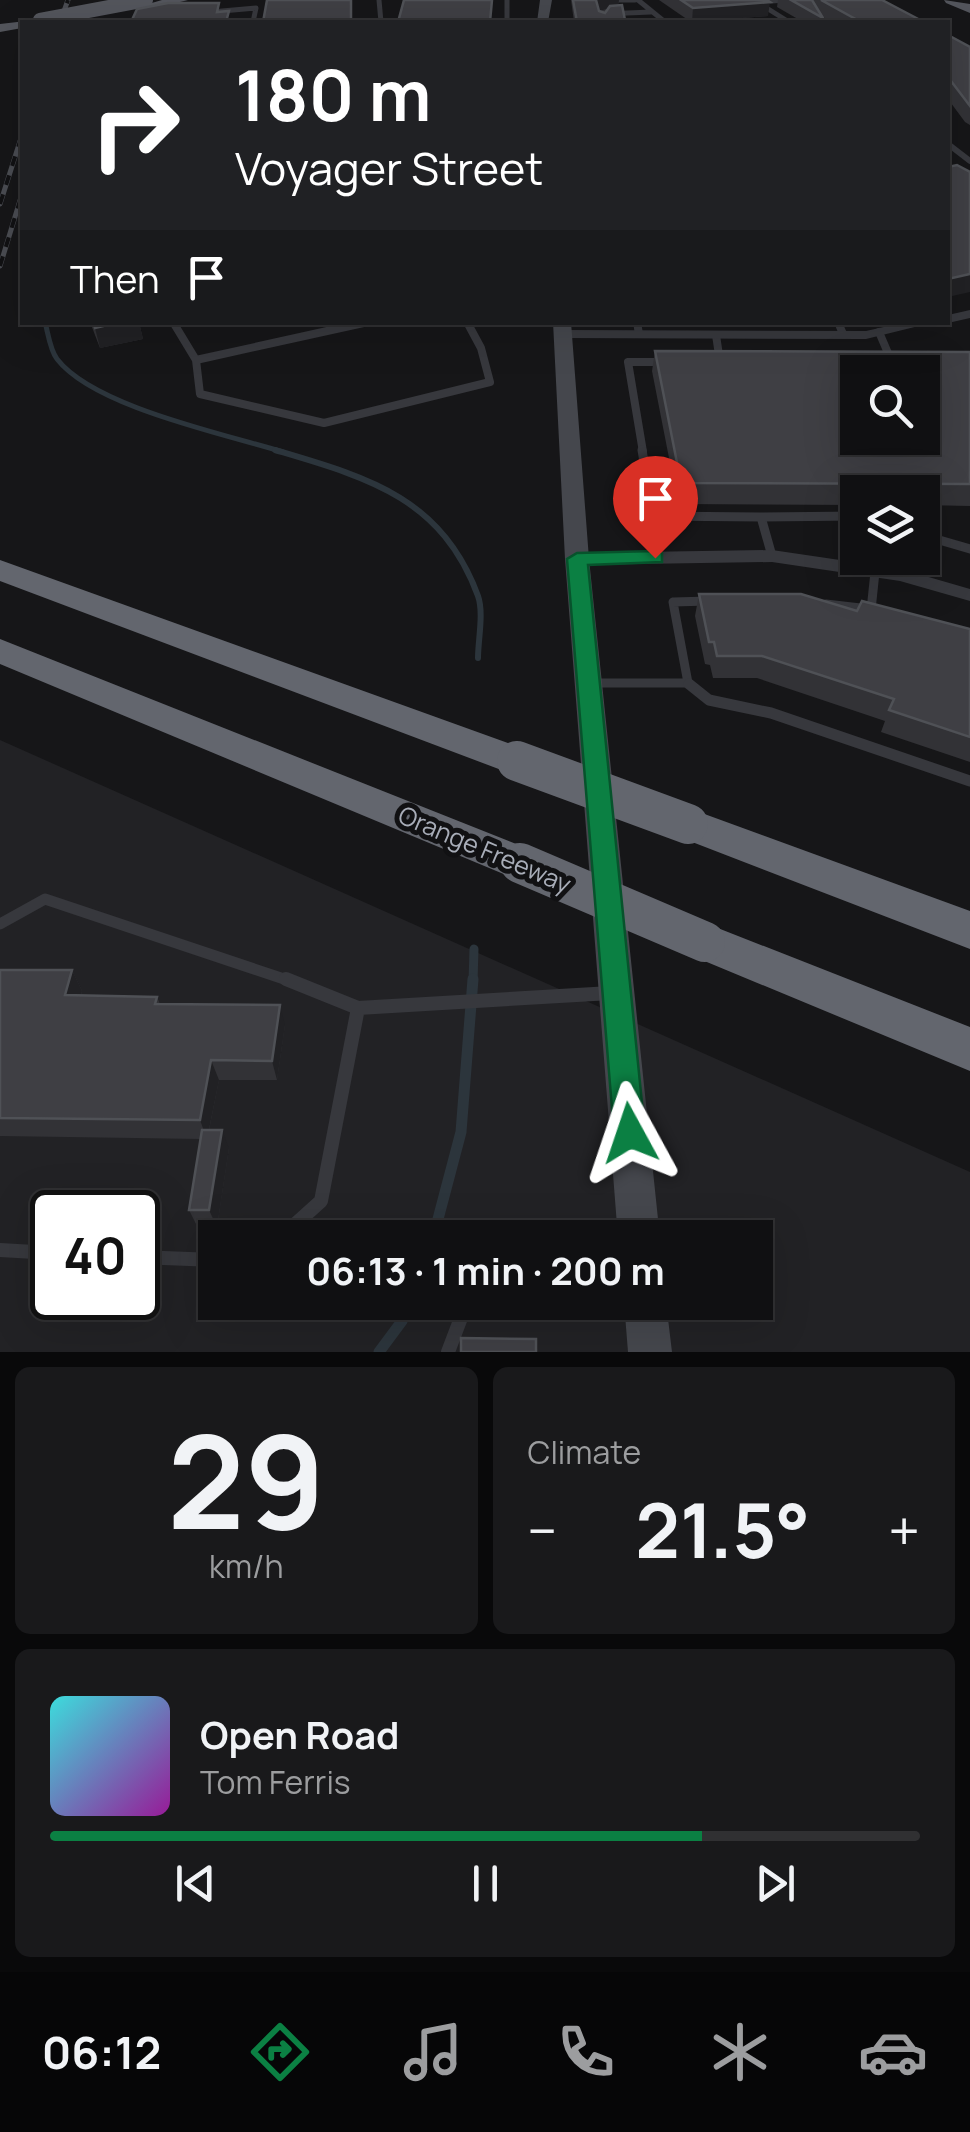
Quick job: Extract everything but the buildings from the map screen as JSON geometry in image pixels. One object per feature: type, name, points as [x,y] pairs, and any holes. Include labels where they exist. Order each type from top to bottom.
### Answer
[{"type":"highway","points":[[0,570],[970,930]]},
{"type":"highway","name":"Orange Freeway","points":[[0,651],[970,1049]]},
{"type":"main road","points":[[51,20],[182,0]]},
{"type":"main road","points":[[950,0],[970,10]]},
{"type":"main road","points":[[74,20],[145,4]]},
{"type":"street","points":[[637,1220],[577,559],[562,328],[638,328],[716,335],[840,328],[879,332],[913,325]]},
{"type":"street","points":[[577,559],[772,556],[840,567]]},
{"type":"street","points":[[887,575],[970,595]]},
{"type":"street","points":[[647,1320],[650,1352]]},
{"type":"lane","points":[[579,0],[636,0],[662,20]]},
{"type":"lane","points":[[755,1],[785,0]]},
{"type":"lane","points":[[755,1],[786,20]]},
{"type":"lane","points":[[211,12],[256,8],[253,20]]},
{"type":"lane","points":[[602,20],[599,16],[604,14],[652,12]]},
{"type":"lane","points":[[951,154],[970,148]]},
{"type":"lane","points":[[951,154],[970,161]]},
{"type":"lane","points":[[176,325],[196,360],[200,394],[324,422],[490,382],[482,348],[470,325]]},
{"type":"lane","points":[[196,360],[354,325]]},
{"type":"lane","points":[[879,332],[889,355]]},
{"type":"lane","points":[[716,335],[721,362]]},
{"type":"lane","points":[[684,362],[628,362],[653,516],[840,516]]},
{"type":"lane","points":[[703,362],[740,362]]},
{"type":"lane","points":[[761,517],[772,556]]},
{"type":"lane","points":[[940,539],[970,548]]},
{"type":"lane","points":[[871,610],[875,575]]},
{"type":"lane","points":[[688,683],[672,602],[725,601]]},
{"type":"lane","points":[[814,602],[888,614]]},
{"type":"lane","points":[[588,683],[688,683],[709,700],[771,713],[970,780]]},
{"type":"lane","points":[[0,924],[45,898],[289,980],[358,1008],[617,993]]},
{"type":"lane","points":[[300,1220],[321,1201],[358,1008]]},
{"type":"lane","points":[[0,1250],[30,1252]]},
{"type":"lane","points":[[160,1257],[198,1259]]},
{"type":"lane","points":[[448,1352],[460,1320]]},
{"type":"shaded area","points":[[0,740],[970,1172],[970,1352],[0,1352]]},
{"type":"waterway","points":[[46,325],[57,359],[100,391],[162,417],[283,452]]},
{"type":"waterway","points":[[275,450],[370,482],[422,513],[444,535],[463,562],[480,603],[478,658]]},
{"type":"waterway","points":[[473,982],[474,949]]},
{"type":"waterway","points":[[438,1220],[461,1132],[473,979]]},
{"type":"waterway","points":[[379,1352],[402,1320]]},
{"type":"railway","points":[[61,20],[68,0]]},
{"type":"railway","points":[[0,204],[20,141]]},
{"type":"railway","points":[[0,266],[20,201]]},
{"type":"route","points":[[630,1133],[577,559],[655,558]]}]
